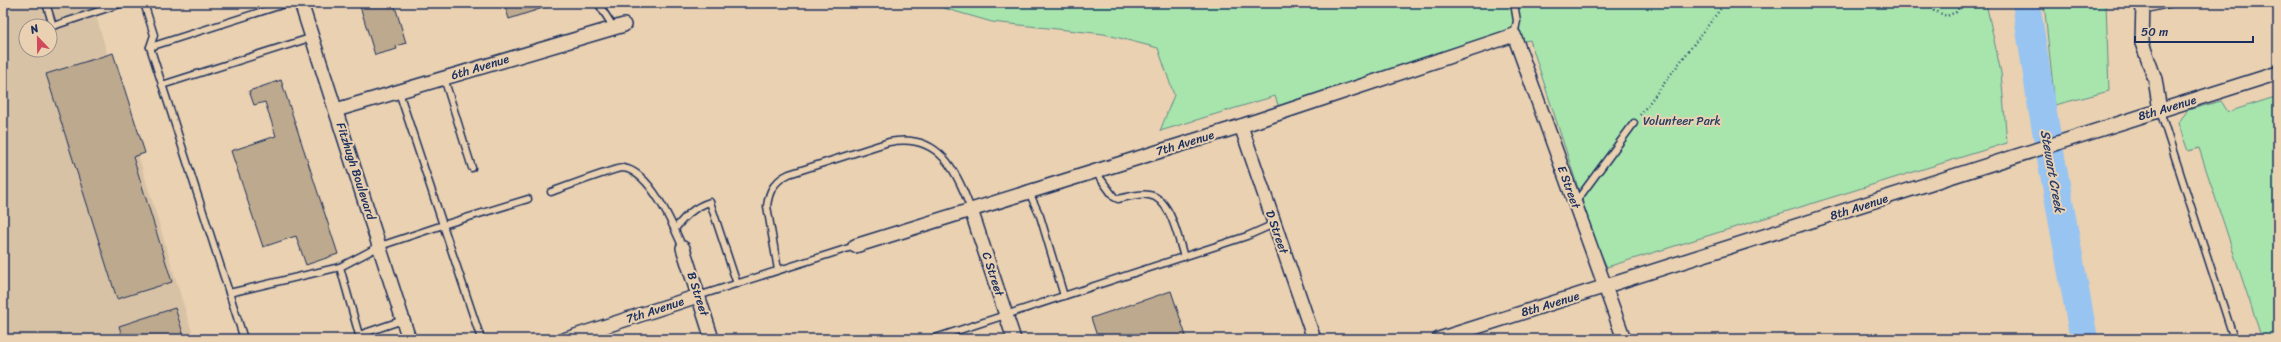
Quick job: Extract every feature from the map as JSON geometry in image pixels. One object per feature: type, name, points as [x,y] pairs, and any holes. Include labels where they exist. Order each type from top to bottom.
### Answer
[{"type":"street","name":"Fitzhugh Boulevard","points":[[301,3],[409,339]]},
{"type":"street","points":[[2143,6],[2142,43],[2155,79],[2160,111]]},
{"type":"street","name":"6th Avenue","points":[[336,110],[619,27]]},
{"type":"street","name":"7th Avenue","points":[[854,246],[1240,126],[1514,35]]},
{"type":"street","name":"E Street","points":[[1514,35],[1624,339]]},
{"type":"street","name":"8th Avenue","points":[[1439,339],[1958,176],[2010,157],[2278,73]]},
{"type":"street","name":"D Street","points":[[1240,126],[1314,339]]},
{"type":"street","name":"C Street","points":[[971,210],[1014,339]]},
{"type":"street","name":"B Street","points":[[683,248],[712,339]]},
{"type":"street","name":"7th Avenue","points":[[566,339],[698,296]]},
{"type":"lane","points":[[46,3],[53,26],[123,3]]},
{"type":"lane","points":[[144,3],[154,35],[150,47],[244,339]]},
{"type":"lane","points":[[150,47],[288,3]]},
{"type":"lane","points":[[598,3],[619,27]]},
{"type":"lane","points":[[1514,3],[1516,21],[1514,35]]},
{"type":"lane","points":[[2143,6],[2172,3]]},
{"type":"lane","points":[[162,84],[312,37]]},
{"type":"lane","points":[[444,78],[472,168]]},
{"type":"lane","points":[[398,92],[481,339]]},
{"type":"lane","points":[[2160,111],[2234,339]]},
{"type":"lane","points":[[1575,203],[1634,123]]},
{"type":"lane","points":[[778,270],[767,206],[769,196],[779,179],[788,174],[889,142],[899,140],[911,142],[936,151],[948,161],[956,173],[971,210]]},
{"type":"lane","points":[[551,192],[622,168],[635,172],[645,180],[675,229],[683,248]]},
{"type":"lane","points":[[1095,171],[1114,197],[1118,199],[1150,195],[1158,198],[1168,209],[1184,257]]},
{"type":"lane","points":[[1029,192],[1036,205],[1064,296]]},
{"type":"lane","points":[[229,293],[340,267],[380,246],[528,199]]},
{"type":"lane","points":[[675,229],[685,216],[698,206],[710,202],[737,284]]},
{"type":"lane","points":[[932,339],[1247,236],[1274,224]]},
{"type":"lane","points":[[698,296],[854,246]]},
{"type":"lane","points":[[340,267],[359,335],[403,320]]},
{"type":"path","points":[[1634,123],[1725,3]]},
{"type":"path","points":[[1930,3],[1934,11],[1947,16],[1956,12],[1962,3]]},
{"type":"shaded area","points":[[3,3],[92,3],[194,339],[3,339]]},
{"type":"green space","name":"Volunteer Park","points":[[926,3],[1986,3],[2001,73],[2007,143],[1607,267],[1598,249],[1530,40],[1491,48],[1282,116],[1275,96],[1160,131],[1174,95],[1158,48],[1104,34],[992,22]]},
{"type":"green space","points":[[2044,3],[2106,3],[2109,91],[2055,105]]},
{"type":"green space","points":[[2278,96],[2278,339],[2262,339],[2199,148],[2188,151],[2178,123],[2188,110],[2221,101],[2228,112]]},
{"type":"building","points":[[359,3],[394,3],[406,43],[396,46],[397,49],[375,55]]},
{"type":"building","points":[[504,3],[549,3],[549,6],[509,19]]},
{"type":"building","points":[[113,53],[145,153],[133,157],[172,282],[117,299],[46,74]]},
{"type":"building","points":[[281,80],[338,254],[306,265],[296,236],[263,247],[231,151],[276,136],[265,102],[254,105],[249,91]]},
{"type":"building","points":[[1171,291],[1187,339],[1098,339],[1091,318]]},
{"type":"building","points":[[175,308],[185,339],[123,339],[119,326]]},
{"type":"waterway","name":"Stewart Creek","points":[[2026,3],[2042,108],[2084,339]]}]
